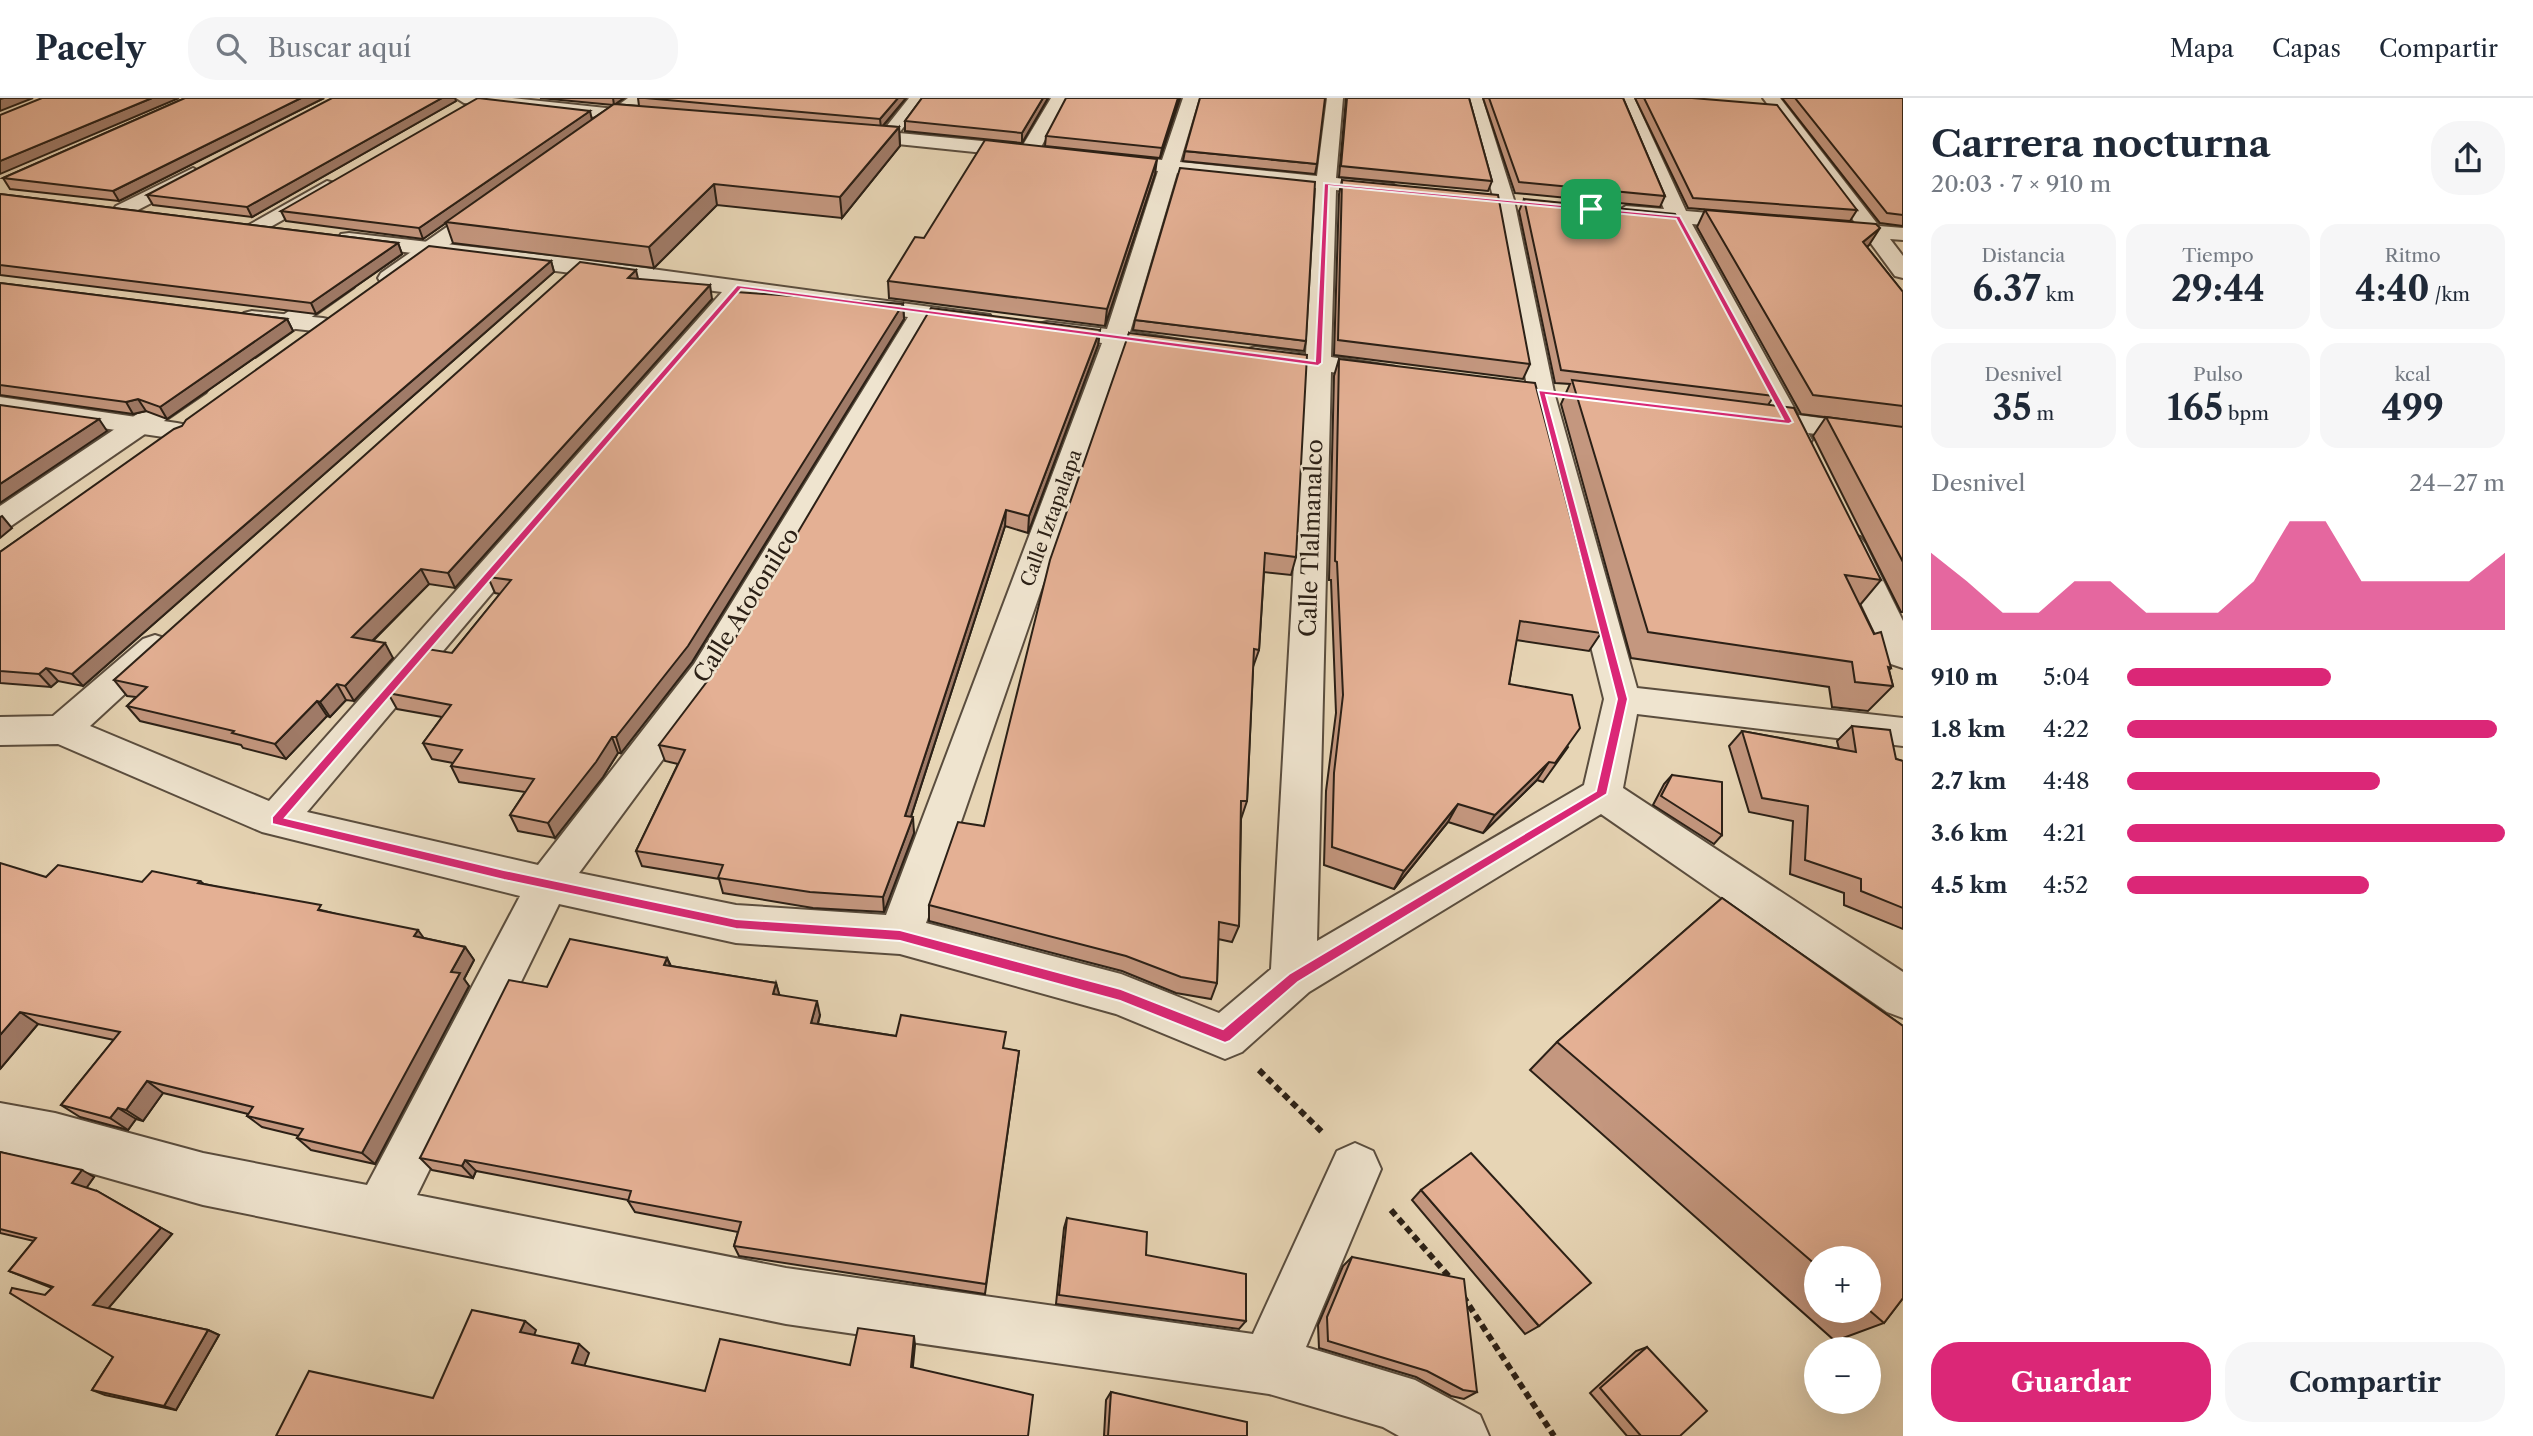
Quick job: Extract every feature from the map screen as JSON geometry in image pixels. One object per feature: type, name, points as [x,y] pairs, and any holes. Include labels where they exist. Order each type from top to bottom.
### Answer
[{"type":"street","points":[[570,138],[607,109],[639,98]]},
{"type":"street","points":[[887,137],[918,98]]},
{"type":"street","points":[[1029,152],[1059,98]]},
{"type":"street","name":"Calle Iztapalapa","points":[[900,935],[1116,338],[1191,98]]},
{"type":"street","name":"Calle Tlalmanalco","points":[[1293,978],[1326,184],[1335,98]]},
{"type":"street","points":[[0,731],[62,730],[276,821],[736,924],[900,935],[1121,995],[1225,1037],[1293,978],[1602,794],[1622,699],[1528,390],[1504,200],[1474,98]]},
{"type":"street","points":[[1626,98],[1678,217],[1807,459]]},
{"type":"street","points":[[469,102],[607,109],[671,120]]},
{"type":"street","points":[[1767,103],[1875,232],[1903,271]]},
{"type":"street","points":[[834,133],[1054,155]]},
{"type":"street","points":[[1079,157],[1408,191]]},
{"type":"street","points":[[122,210],[208,166]]},
{"type":"street","points":[[258,226],[339,180]]},
{"type":"street","points":[[0,520],[397,246],[497,189],[429,249],[267,366]]},
{"type":"street","points":[[1476,198],[1531,203]]},
{"type":"street","points":[[95,207],[163,215]]},
{"type":"street","points":[[1611,211],[1770,224]]},
{"type":"street","points":[[231,223],[296,232]]},
{"type":"street","points":[[1810,227],[1903,234]]},
{"type":"street","points":[[321,235],[397,246],[578,265],[1197,348]]},
{"type":"street","points":[[547,293],[578,265]]},
{"type":"street","points":[[276,821],[739,287]]},
{"type":"street","name":"Calle Atotonilco","points":[[379,1216],[548,883],[707,673],[923,312]]},
{"type":"street","points":[[234,315],[323,325]]},
{"type":"street","points":[[1238,353],[1410,375]]},
{"type":"street","points":[[1528,390],[1569,395]]},
{"type":"street","points":[[0,405],[177,432]]},
{"type":"street","points":[[1720,414],[1903,437]]},
{"type":"street","points":[[144,455],[200,415]]},
{"type":"street","points":[[1837,520],[1903,656]]},
{"type":"street","points":[[62,730],[176,628]]},
{"type":"street","points":[[1622,699],[1903,732]]},
{"type":"street","points":[[1602,794],[1903,997]]},
{"type":"street","points":[[0,1128],[55,1138],[203,1179],[786,1296],[1269,1365],[1394,1401],[1459,1436]]},
{"type":"street","points":[[1269,1365],[1355,1169]]},
{"type":"path","points":[[1225,1037],[1311,1119],[1457,1286],[1554,1436]]},
{"type":"building","points":[[42,98],[152,98],[0,161],[0,115]]},
{"type":"building","points":[[185,98],[301,98],[113,191],[3,178]]},
{"type":"building","points":[[332,98],[442,98],[247,207],[147,195]]},
{"type":"building","points":[[478,98],[590,111],[419,228],[281,211]]},
{"type":"building","points":[[645,98],[898,98],[880,119]]},
{"type":"building","points":[[922,98],[1043,98],[1022,133],[905,121]]},
{"type":"building","points":[[1066,98],[1178,98],[1162,148],[1046,136]]},
{"type":"building","points":[[1200,98],[1325,98],[1317,164],[1185,151]]},
{"type":"building","points":[[1347,98],[1469,98],[1492,181],[1341,166]]},
{"type":"building","points":[[1489,98],[1623,98],[1665,196],[1519,182]]},
{"type":"building","points":[[1644,98],[1692,98],[1777,105],[1857,210],[1693,198]]},
{"type":"building","points":[[1795,98],[1903,98],[1903,215],[1887,213]]},
{"type":"building","points":[[614,104],[899,127],[840,197],[714,184],[649,247],[446,222]]},
{"type":"building","points":[[985,140],[1157,159],[1107,309],[888,281],[915,237],[924,238]]},
{"type":"building","points":[[1180,168],[1315,182],[1306,341],[1135,320]]},
{"type":"building","points":[[1342,180],[1498,195],[1530,364],[1338,340]]},
{"type":"building","points":[[0,194],[398,243],[311,303],[0,265]]},
{"type":"building","points":[[1524,199],[1675,214],[1774,396],[1561,370]]},
{"type":"building","points":[[1705,210],[1876,224],[1880,228],[1863,242],[1903,292],[1903,406],[1813,395]]},
{"type":"building","points":[[429,246],[551,261],[72,674],[46,668],[39,674],[0,671],[0,552],[182,426],[186,420]]},
{"type":"building","points":[[580,262],[636,270],[628,278],[710,285],[448,573],[421,569],[352,637],[385,643],[345,686],[337,684],[275,744],[232,733],[234,731],[127,706],[147,687],[114,680]]},
{"type":"building","points":[[0,283],[287,319],[160,407],[138,399],[126,402],[0,385]]},
{"type":"building","points":[[736,292],[903,304],[688,646],[616,737],[612,737],[548,823],[510,815],[534,779],[451,766],[462,750],[423,743],[451,705],[388,693],[427,649],[452,653],[511,580],[488,577]]},
{"type":"building","points":[[931,308],[1100,330],[1029,516],[1006,510],[905,816],[913,817],[883,897],[810,892],[718,878],[723,865],[636,851],[685,750],[659,745],[718,667]]},
{"type":"building","points":[[1129,333],[1307,355],[1296,557],[1265,553],[1259,650],[1254,649],[1247,801],[1241,801],[1239,926],[1219,922],[1217,983],[1181,977],[1126,956],[929,905],[958,822],[984,826],[1050,560]]},
{"type":"building","points":[[1339,359],[1535,383],[1601,633],[1520,621],[1509,684],[1572,695],[1580,728],[1555,763],[1549,762],[1495,815],[1458,804],[1404,871],[1332,847],[1334,773],[1343,695],[1335,561]]},
{"type":"building","points":[[1572,380],[1794,408],[1881,580],[1845,575],[1874,634],[1881,632],[1893,686],[1855,682],[1852,662],[1648,632]]},
{"type":"building","points":[[0,405],[99,419],[0,484]]},
{"type":"building","points":[[1826,417],[1903,427],[1903,562]]},
{"type":"building","points":[[1852,726],[1890,730],[1896,759],[1903,761],[1903,908],[1861,891],[1861,879],[1805,860],[1808,806],[1762,798],[1742,731],[1856,752]]},
{"type":"building","points":[[1672,775],[1722,782],[1722,835],[1661,796]]},
{"type":"building","points":[[0,863],[46,877],[58,865],[142,882],[152,871],[200,881],[198,883],[321,905],[318,910],[418,930],[414,936],[465,947],[451,972],[460,973],[362,1153],[297,1138],[303,1129],[247,1116],[253,1107],[147,1081],[126,1110],[118,1108],[110,1118],[61,1105],[120,1032],[20,1012],[0,1035]]},
{"type":"building","points":[[1722,898],[1903,1026],[1903,1298],[1884,1323],[1881,1320],[1881,1246],[1804,1246],[1804,1255],[1557,1042]]},
{"type":"building","points":[[570,939],[667,958],[664,965],[776,983],[773,994],[817,1001],[811,1023],[896,1036],[901,1015],[1006,1032],[1003,1048],[1019,1051],[986,1284],[734,1246],[741,1222],[628,1201],[631,1191],[465,1160],[462,1166],[420,1158],[509,980],[547,987]]},
{"type":"building","points":[[0,1152],[82,1170],[72,1183],[97,1191],[161,1228],[93,1305],[208,1330],[164,1406],[92,1390],[113,1357],[10,1293],[12,1288],[45,1295],[53,1287],[9,1271],[36,1238],[0,1229]]},
{"type":"building","points":[[1471,1153],[1591,1283],[1539,1326],[1421,1190]]},
{"type":"building","points":[[1067,1218],[1147,1232],[1146,1255],[1246,1274],[1246,1321],[1059,1295]]},
{"type":"building","points":[[1352,1257],[1464,1279],[1477,1392],[1463,1390],[1427,1371],[1328,1341],[1327,1317]]},
{"type":"building","points":[[472,1310],[525,1321],[520,1332],[579,1344],[572,1363],[705,1391],[720,1339],[850,1365],[858,1328],[914,1336],[911,1367],[1033,1395],[1028,1436],[276,1436],[309,1371],[433,1398]]},
{"type":"building","points":[[1647,1347],[1707,1411],[1680,1436],[1641,1436],[1600,1388]]},
{"type":"building","points":[[1111,1392],[1247,1422],[1247,1436],[1108,1436]]},
{"type":"route","points":[[1326,184],[1591,209],[1678,217],[1789,422],[1541,392],[1622,699],[1602,794],[1293,978],[1225,1037],[1121,995],[900,935],[736,924],[504,875],[276,821],[739,287],[1318,363],[1326,184]]}]
